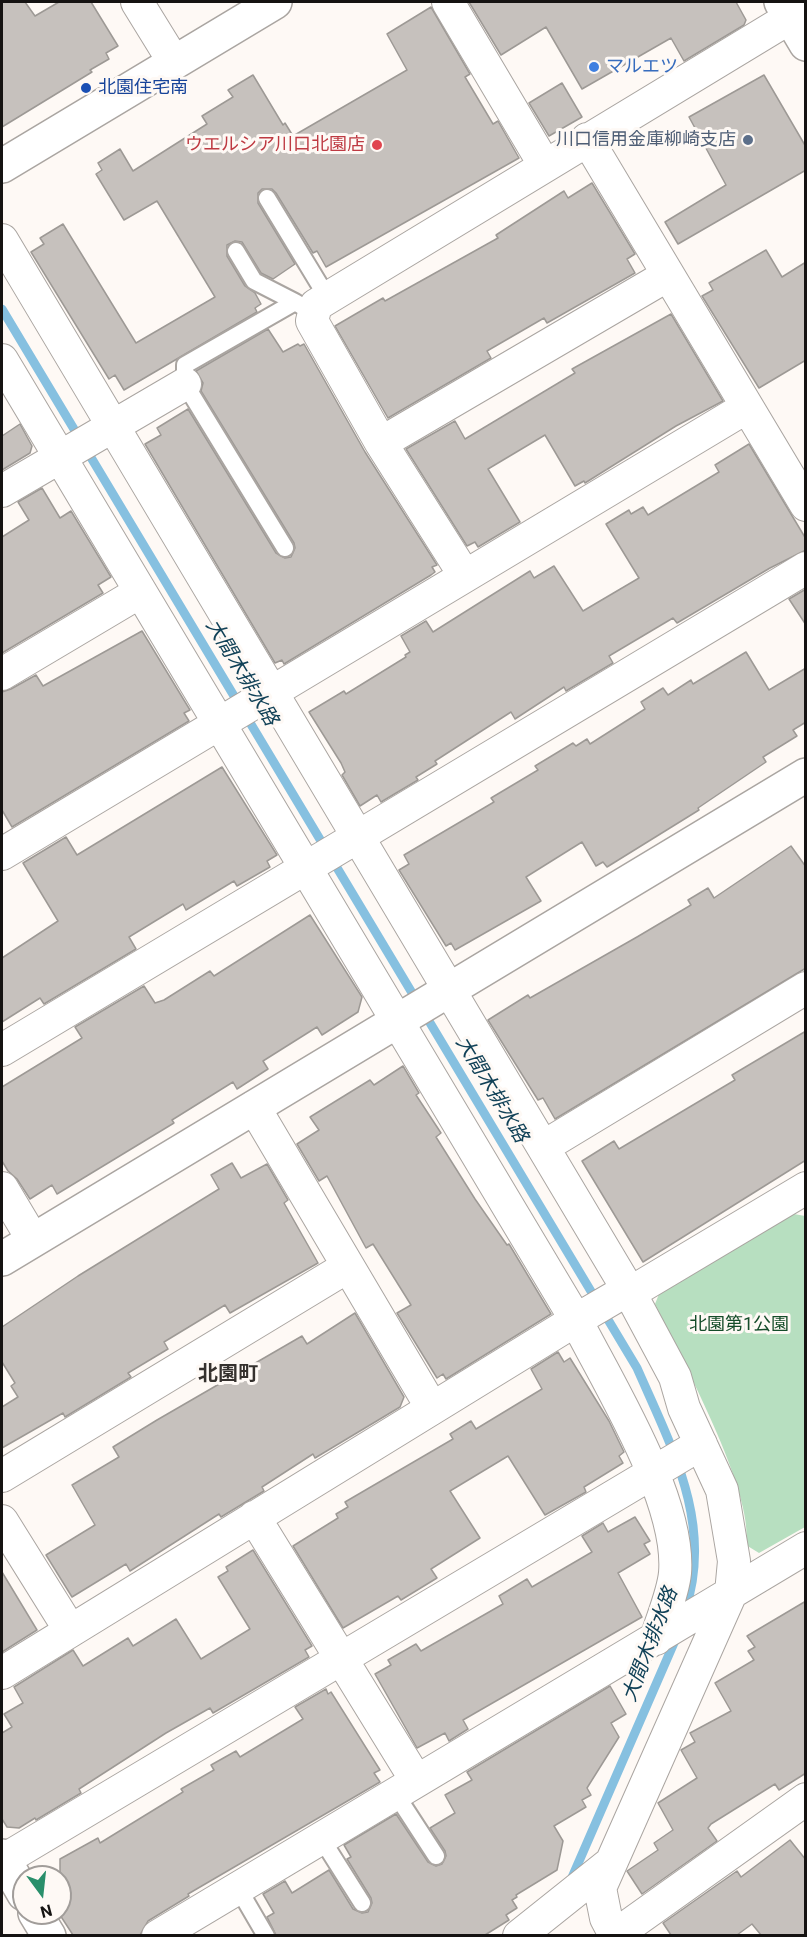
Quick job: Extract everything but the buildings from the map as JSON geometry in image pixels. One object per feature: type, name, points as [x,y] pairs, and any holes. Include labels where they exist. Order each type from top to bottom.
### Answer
[{"type":"street","points":[[137,2],[174,62]]},
{"type":"street","points":[[2,166],[275,2]]},
{"type":"street","points":[[448,2],[544,164]]},
{"type":"street","points":[[465,576],[381,443],[312,321],[312,304],[544,164],[795,17]]},
{"type":"street","points":[[587,139],[806,505]]},
{"type":"street","points":[[2,240],[543,1147],[624,1294],[675,1377],[696,1448],[722,1490],[731,1531],[734,1561],[674,1725],[608,1865],[600,1888],[606,1918],[614,1935],[806,1799]]},
{"type":"street","points":[[381,443],[668,275]]},
{"type":"street","points":[[2,360],[398,1020],[582,1316],[659,1470],[673,1540],[675,1574],[663,1634]]},
{"type":"street","points":[[2,491],[185,384]]},
{"type":"street","points":[[2,854],[747,408]]},
{"type":"street","points":[[2,1050],[806,568]]},
{"type":"street","points":[[2,674],[140,592]]},
{"type":"street","points":[[2,1259],[806,775]]},
{"type":"street","points":[[543,1147],[806,988]]},
{"type":"street","points":[[254,1107],[432,1408]]},
{"type":"street","points":[[2,1188],[33,1240]]},
{"type":"street","points":[[2,1672],[582,1316],[806,1188]]},
{"type":"street","points":[[2,1476],[347,1267]]},
{"type":"street","points":[[12,1875],[2,1859],[696,1448]]},
{"type":"street","points":[[254,1517],[342,1659],[405,1786]]},
{"type":"street","points":[[2,1521],[70,1630]]},
{"type":"street","points":[[158,1935],[806,1548]]},
{"type":"street","points":[[527,1929],[608,1865]]},
{"type":"lane","points":[[267,198],[312,304]]},
{"type":"lane","points":[[236,251],[254,281],[312,304]]},
{"type":"lane","points":[[285,548],[185,384],[185,365],[312,304]]},
{"type":"lane","points":[[405,1786],[436,1856]]},
{"type":"lane","points":[[321,1838],[362,1903]]},
{"type":"lane","points":[[238,1888],[266,1935]]},
{"type":"green space","name":"北園第1公園","points":[[794,1214],[805,1216],[805,1527],[759,1553],[746,1545],[746,1522],[728,1459],[655,1304],[659,1294]]},
{"type":"waterway","name":"大間木排水路","points":[[2,309],[637,1368],[675,1457],[692,1517],[695,1548],[693,1579],[685,1611]]},
{"type":"waterway","name":"大間木排水路","points":[[570,1882],[677,1636]]},
{"type":"place","name":"マルエツ","points":[[594,67]]},
{"type":"place","name":"北園住宅南","points":[[86,88]]},
{"type":"place","name":"川口信用金庫柳崎支店","points":[[748,140]]},
{"type":"place","name":"ウエルシア川口北園店","points":[[377,145]]},
{"type":"district","name":"北園町","points":[[228,1375]]}]
